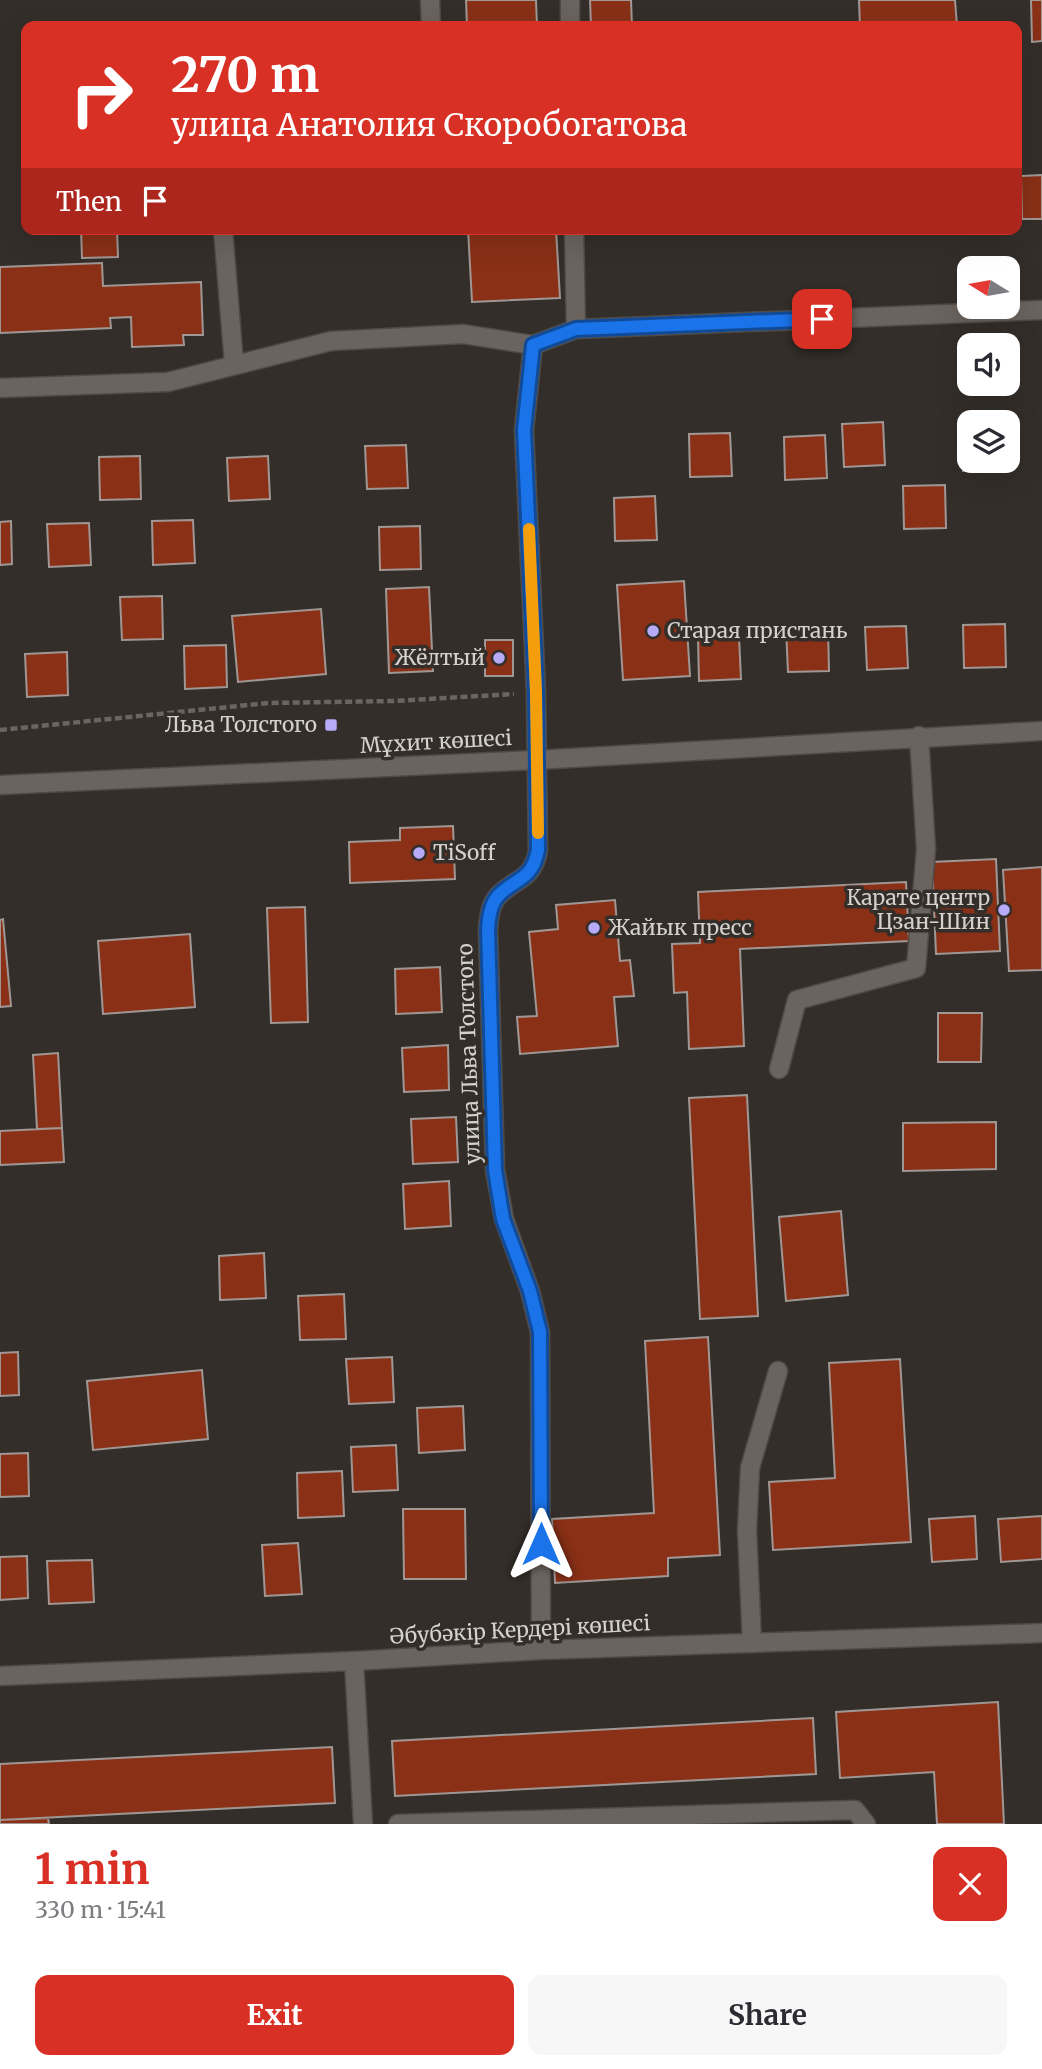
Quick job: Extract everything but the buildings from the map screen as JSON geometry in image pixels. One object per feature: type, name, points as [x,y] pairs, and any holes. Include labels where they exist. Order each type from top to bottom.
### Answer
[{"type":"street","points":[[430,0],[431,21]]},
{"type":"street","points":[[570,0],[570,21]]},
{"type":"street","points":[[223,235],[234,364]]},
{"type":"street","points":[[574,235],[576,329]]},
{"type":"street","points":[[0,388],[168,382],[331,341],[463,334],[533,345],[576,329],[1042,310]]},
{"type":"street","name":"улица Льва Толстого","points":[[533,345],[524,430],[536,692],[538,850],[535,864],[528,875],[498,897],[489,913],[488,929],[495,1170],[503,1219],[530,1291],[540,1332],[541,1650]]},
{"type":"street","name":"Мұхит көшесі","points":[[0,785],[536,760],[1042,731]]},
{"type":"street","points":[[779,1069],[797,1000],[916,968],[926,849],[919,736]]},
{"type":"street","points":[[752,1643],[747,1530],[750,1468],[778,1371]]},
{"type":"street","name":"Әбубәкір Кердері көшесі","points":[[0,1676],[541,1650],[1042,1633]]},
{"type":"street","points":[[354,1661],[363,1824]]},
{"type":"street","points":[[398,1824],[855,1810],[866,1824]]},
{"type":"path","points":[[0,730],[268,703],[394,701],[536,692]]},
{"type":"slow traffic","points":[[529,529],[536,692],[538,833]]},
{"type":"place","name":"Старая пристань","points":[[653,631]]},
{"type":"place","name":"Жёлтый","points":[[499,658]]},
{"type":"place","name":"Льва Толстого","points":[[331,725]]},
{"type":"place","name":"TiSoff","points":[[419,853]]},
{"type":"place","name":"Карате центр Цзан-Шин","points":[[1004,910]]},
{"type":"place","name":"Жайык пресс","points":[[594,928]]},
{"type":"route","points":[[541,1544],[540,1332],[530,1291],[503,1219],[495,1170],[488,929],[489,913],[498,897],[528,875],[535,864],[538,850],[536,692],[524,430],[533,345],[576,329],[822,319]]}]
